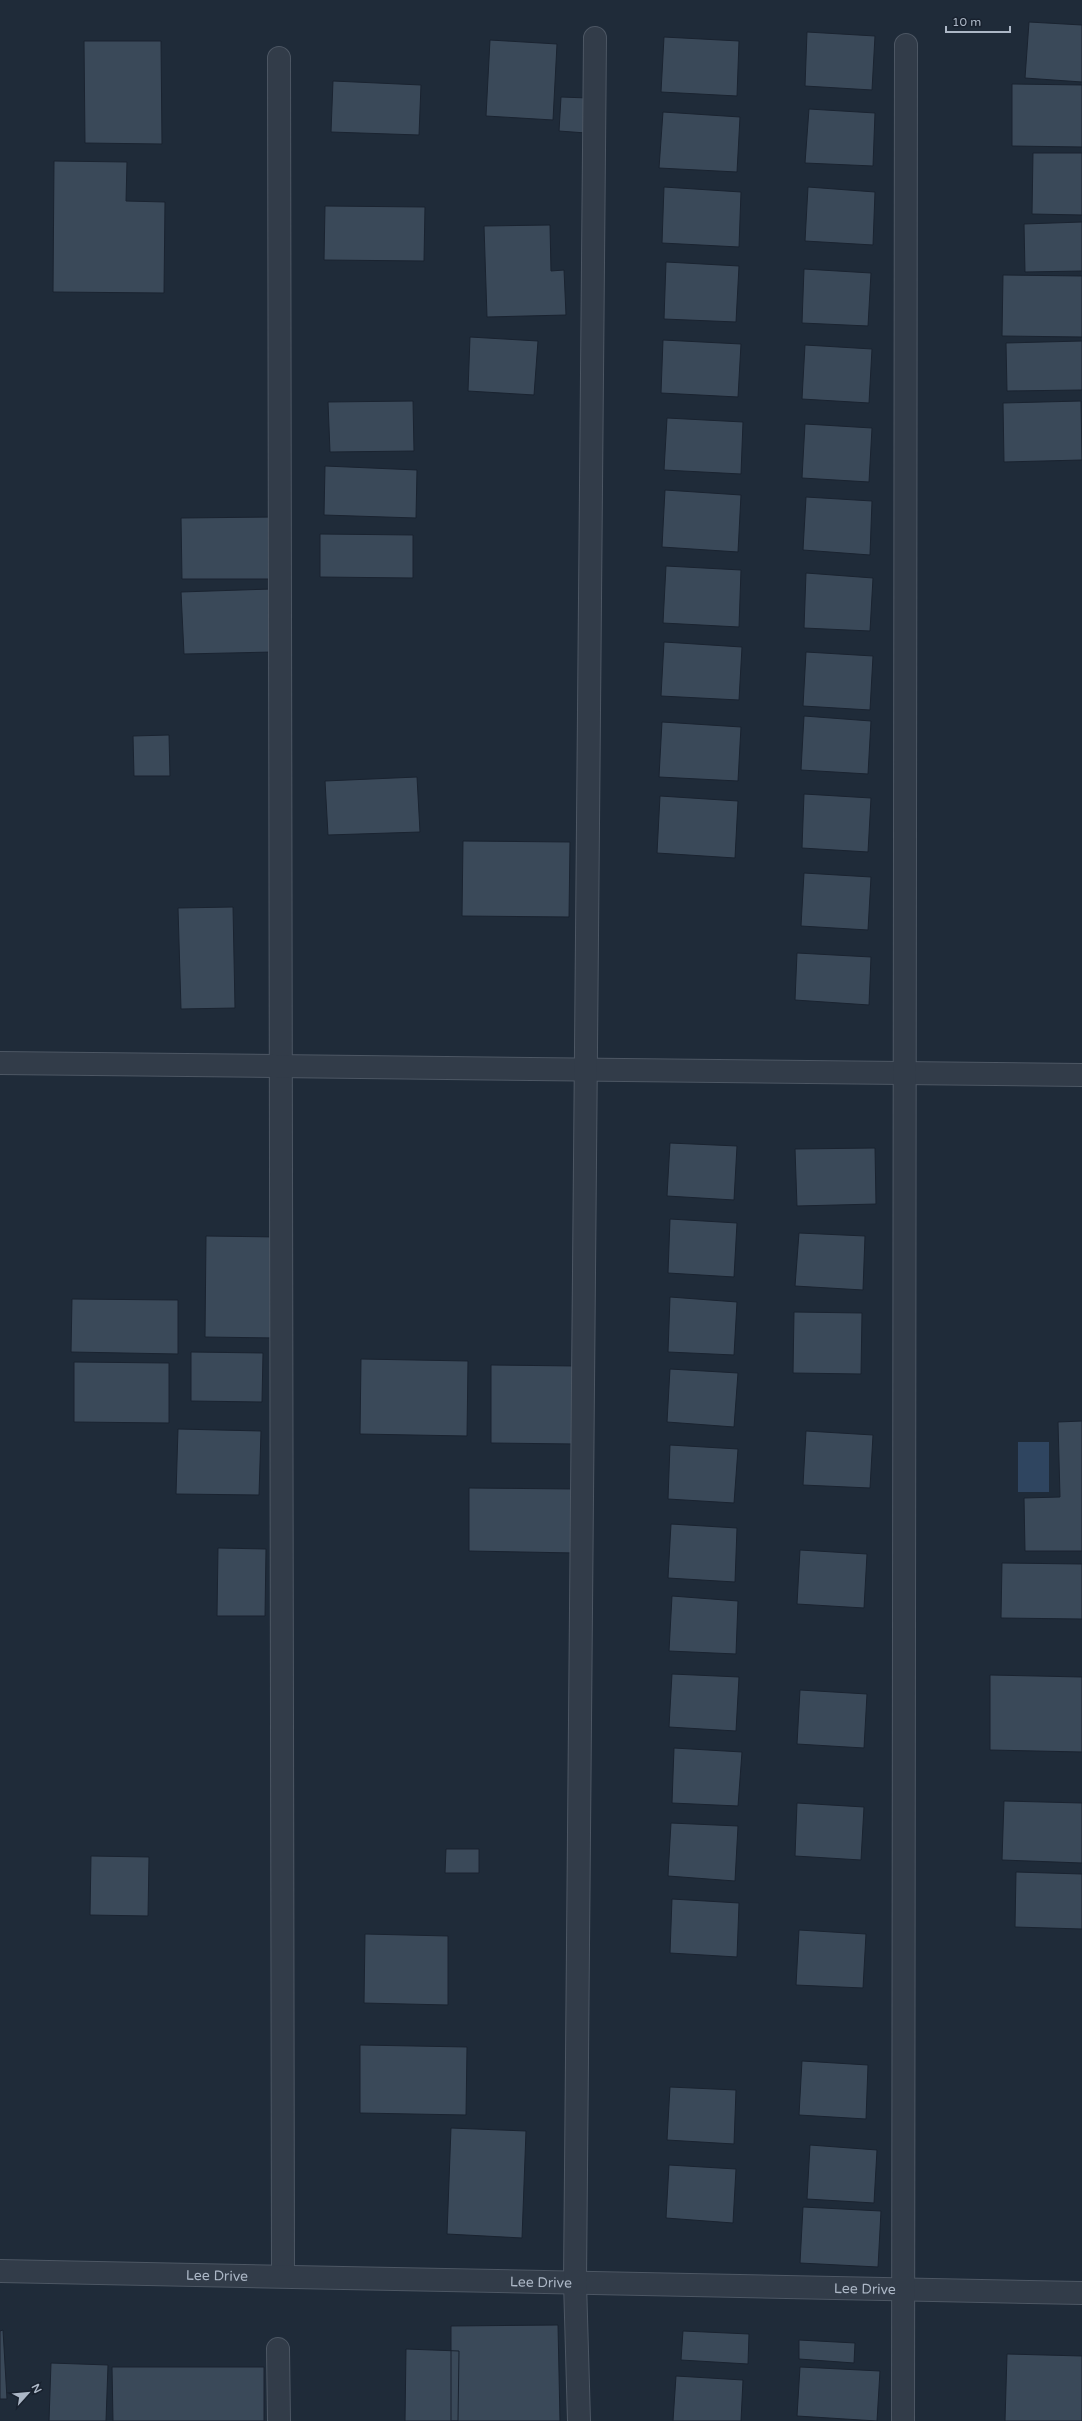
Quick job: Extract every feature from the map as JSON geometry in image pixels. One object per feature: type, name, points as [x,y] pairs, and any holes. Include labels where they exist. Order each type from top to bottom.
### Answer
[{"type":"street","points":[[579,2421],[575,2282],[596,38]]},
{"type":"street","points":[[903,2421],[906,45]]},
{"type":"street","points":[[279,58],[283,2276]]},
{"type":"street","points":[[0,1063],[1082,1075]]},
{"type":"street","name":"Lee Drive","points":[[0,2271],[1082,2293]]},
{"type":"street","points":[[278,2349],[279,2421]]},
{"type":"water","points":[[1018,1442],[1049,1442],[1049,1492],[1018,1492]]},
{"type":"building","points":[[1029,22],[1082,25],[1082,82],[1025,78]]},
{"type":"building","points":[[807,32],[875,36],[872,90],[805,86]]},
{"type":"building","points":[[664,37],[739,41],[737,96],[661,92]]},
{"type":"building","points":[[490,40],[557,44],[553,120],[486,116]]},
{"type":"building","points":[[84,41],[161,41],[162,144],[85,143]]},
{"type":"building","points":[[333,81],[421,85],[419,135],[331,132]]},
{"type":"building","points":[[1012,84],[1082,85],[1082,147],[1012,146]]},
{"type":"building","points":[[561,97],[588,98],[586,133],[559,131]]},
{"type":"building","points":[[809,109],[875,113],[873,166],[805,163]]},
{"type":"building","points":[[663,112],[740,117],[737,172],[659,168]]},
{"type":"building","points":[[1033,153],[1082,153],[1082,215],[1032,214]]},
{"type":"building","points":[[54,161],[127,162],[126,201],[165,202],[164,293],[53,292]]},
{"type":"building","points":[[664,187],[741,192],[739,247],[662,243]]},
{"type":"building","points":[[808,187],[875,192],[873,245],[805,241]]},
{"type":"building","points":[[325,206],[425,207],[424,261],[324,260]]},
{"type":"building","points":[[1082,222],[1082,271],[1025,272],[1024,224]]},
{"type":"building","points":[[550,225],[551,271],[564,270],[566,315],[487,317],[484,226]]},
{"type":"building","points":[[666,262],[739,266],[736,322],[664,319]]},
{"type":"building","points":[[804,269],[871,273],[868,326],[802,323]]},
{"type":"building","points":[[1003,275],[1082,276],[1082,337],[1002,336]]},
{"type":"building","points":[[470,337],[538,341],[534,395],[468,391]]},
{"type":"building","points":[[663,340],[741,344],[738,397],[661,393]]},
{"type":"building","points":[[1082,341],[1082,390],[1007,391],[1006,343]]},
{"type":"building","points":[[805,345],[872,349],[869,403],[802,399]]},
{"type":"building","points":[[413,401],[414,451],[330,452],[328,402]]},
{"type":"building","points":[[1081,401],[1082,460],[1004,462],[1003,403]]},
{"type":"building","points":[[667,418],[743,422],[741,474],[664,470]]},
{"type":"building","points":[[805,424],[872,428],[869,482],[802,478]]},
{"type":"building","points":[[325,466],[417,470],[416,518],[324,515]]},
{"type":"building","points":[[665,490],[741,495],[738,552],[662,547]]},
{"type":"building","points":[[806,497],[872,501],[870,555],[803,550]]},
{"type":"building","points":[[274,517],[275,579],[182,579],[181,518]]},
{"type":"building","points":[[320,534],[413,535],[413,578],[320,577]]},
{"type":"building","points":[[666,566],[741,570],[739,627],[663,623]]},
{"type":"building","points":[[806,573],[873,578],[870,631],[804,628]]},
{"type":"building","points":[[271,589],[273,652],[184,654],[181,592]]},
{"type":"building","points":[[664,642],[742,647],[739,700],[661,696]]},
{"type":"building","points":[[806,652],[873,656],[870,710],[803,706]]},
{"type":"building","points":[[804,716],[871,721],[868,774],[801,770]]},
{"type":"building","points":[[662,722],[741,727],[738,781],[659,777]]},
{"type":"building","points":[[169,735],[170,776],[134,776],[133,736]]},
{"type":"building","points":[[417,777],[420,832],[328,835],[325,781]]},
{"type":"building","points":[[804,794],[871,798],[868,852],[802,848]]},
{"type":"building","points":[[660,796],[738,801],[735,858],[657,853]]},
{"type":"building","points":[[463,841],[570,842],[569,917],[462,916]]},
{"type":"building","points":[[804,873],[871,877],[868,930],[801,926]]},
{"type":"building","points":[[233,907],[235,1008],[181,1009],[178,908]]},
{"type":"building","points":[[797,953],[871,957],[869,1005],[795,1000]]},
{"type":"building","points":[[670,1143],[737,1146],[734,1200],[667,1196]]},
{"type":"building","points":[[875,1148],[876,1204],[797,1206],[795,1149]]},
{"type":"building","points":[[670,1219],[737,1223],[734,1277],[668,1273]]},
{"type":"building","points":[[799,1233],[865,1236],[863,1290],[795,1286]]},
{"type":"building","points":[[206,1236],[278,1237],[276,1338],[205,1337]]},
{"type":"building","points":[[670,1297],[737,1302],[734,1355],[668,1352]]},
{"type":"building","points":[[72,1299],[178,1300],[178,1354],[71,1352]]},
{"type":"building","points":[[794,1312],[862,1313],[861,1374],[793,1373]]},
{"type":"building","points":[[191,1352],[263,1353],[262,1402],[191,1401]]},
{"type":"building","points":[[361,1359],[468,1361],[467,1436],[360,1434]]},
{"type":"building","points":[[74,1362],[169,1363],[169,1423],[74,1422]]},
{"type":"building","points":[[491,1365],[576,1366],[575,1444],[491,1443]]},
{"type":"building","points":[[670,1369],[738,1373],[734,1427],[667,1422]]},
{"type":"building","points":[[1082,1421],[1082,1551],[1025,1551],[1024,1498],[1060,1497],[1058,1422]]},
{"type":"building","points":[[178,1429],[261,1431],[259,1495],[176,1494]]},
{"type":"building","points":[[806,1431],[873,1435],[870,1488],[803,1485]]},
{"type":"building","points":[[670,1445],[738,1449],[734,1503],[668,1499]]},
{"type":"building","points":[[469,1488],[576,1489],[575,1553],[469,1551]]},
{"type":"building","points":[[671,1524],[737,1528],[735,1582],[668,1578]]},
{"type":"building","points":[[218,1548],[266,1549],[265,1616],[217,1616]]},
{"type":"building","points":[[800,1550],[867,1554],[864,1608],[797,1604]]},
{"type":"building","points":[[1002,1563],[1082,1564],[1082,1619],[1001,1618]]},
{"type":"building","points":[[672,1596],[738,1601],[736,1654],[669,1651]]},
{"type":"building","points":[[672,1674],[739,1677],[736,1731],[669,1727]]},
{"type":"building","points":[[990,1675],[1082,1677],[1082,1752],[990,1750]]},
{"type":"building","points":[[800,1690],[867,1694],[864,1748],[797,1744]]},
{"type":"building","points":[[674,1748],[742,1752],[738,1806],[672,1803]]},
{"type":"building","points":[[1004,1801],[1082,1803],[1082,1863],[1002,1860]]},
{"type":"building","points":[[797,1803],[864,1807],[861,1860],[795,1856]]},
{"type":"building","points":[[671,1823],[738,1826],[735,1881],[668,1876]]},
{"type":"building","points":[[446,1849],[479,1849],[479,1873],[445,1873]]},
{"type":"building","points":[[91,1856],[149,1857],[148,1916],[90,1915]]},
{"type":"building","points":[[1016,1872],[1082,1874],[1082,1929],[1015,1927]]},
{"type":"building","points":[[672,1899],[739,1903],[737,1957],[670,1953]]},
{"type":"building","points":[[799,1930],[866,1934],[863,1988],[796,1985]]},
{"type":"building","points":[[365,1934],[448,1936],[448,2005],[364,2003]]},
{"type":"building","points":[[360,2045],[467,2047],[466,2115],[360,2113]]},
{"type":"building","points":[[802,2061],[868,2065],[866,2119],[799,2115]]},
{"type":"building","points":[[670,2087],[736,2090],[734,2144],[667,2140]]},
{"type":"building","points":[[451,2128],[526,2131],[522,2238],[447,2234]]},
{"type":"building","points":[[810,2145],[877,2150],[874,2203],[807,2199]]},
{"type":"building","points":[[669,2165],[736,2169],[733,2223],[666,2218]]},
{"type":"building","points":[[803,2207],[881,2211],[878,2267],[800,2263]]},
{"type":"building","points":[[558,2325],[560,2421],[451,2421],[451,2326]]},
{"type":"building","points":[[3,2330],[7,2399],[0,2399],[0,2331]]},
{"type":"building","points":[[683,2331],[749,2334],[748,2364],[681,2360]]},
{"type":"building","points":[[799,2340],[855,2343],[854,2363],[799,2359]]},
{"type":"building","points":[[406,2349],[459,2351],[458,2421],[405,2421]]},
{"type":"building","points":[[1007,2354],[1082,2356],[1082,2421],[1005,2421]]},
{"type":"building","points":[[51,2363],[108,2365],[106,2421],[49,2421]]},
{"type":"building","points":[[112,2367],[264,2367],[264,2421],[113,2421]]},
{"type":"building","points":[[800,2367],[880,2371],[877,2421],[797,2416]]},
{"type":"building","points":[[676,2376],[743,2380],[741,2421],[673,2421]]}]
